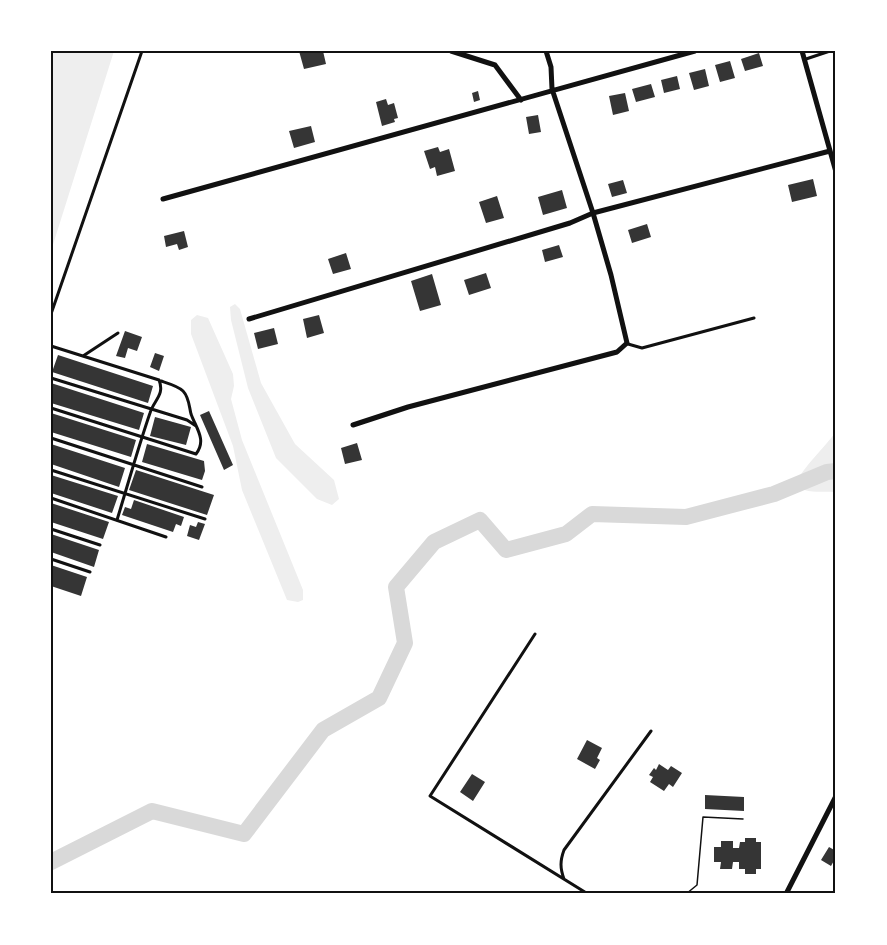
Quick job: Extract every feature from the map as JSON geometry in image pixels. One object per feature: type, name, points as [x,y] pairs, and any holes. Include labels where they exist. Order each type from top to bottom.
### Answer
[{"type":"street","points":[[451,51],[495,65],[521,100]]},
{"type":"street","points":[[352,425],[408,407],[617,352],[627,343],[593,213],[552,89],[551,67],[546,51]]},
{"type":"street","points":[[163,199],[695,51]]},
{"type":"street","points":[[802,51],[836,172]]},
{"type":"street","points":[[249,319],[570,223],[593,213],[830,151]]},
{"type":"street","points":[[786,894],[836,796]]},
{"type":"lane","points":[[51,314],[142,51]]},
{"type":"lane","points":[[805,59],[830,51]]},
{"type":"lane","points":[[627,343],[642,348],[754,318]]},
{"type":"lane","points":[[83,356],[118,333]]},
{"type":"lane","points":[[51,346],[159,380],[183,391],[198,427],[200,449],[196,454],[51,408]]},
{"type":"lane","points":[[51,378],[187,420],[198,427]]},
{"type":"lane","points":[[117,520],[151,410],[162,390],[159,380]]},
{"type":"lane","points":[[51,438],[202,487]]},
{"type":"lane","points":[[51,470],[205,519]]},
{"type":"lane","points":[[51,498],[166,537]]},
{"type":"lane","points":[[51,529],[100,545]]},
{"type":"lane","points":[[51,559],[90,572]]},
{"type":"lane","points":[[535,634],[430,796],[588,894]]},
{"type":"lane","points":[[564,879],[560,868],[564,850],[651,731]]},
{"type":"path","points":[[686,894],[697,885],[703,817],[743,819]]},
{"type":"shaded area","points":[[51,51],[114,51],[51,251]]},
{"type":"shaded area","points":[[235,304],[240,309],[261,383],[295,444],[334,480],[339,499],[332,505],[317,499],[276,458],[248,388],[231,320],[230,307]]},
{"type":"shaded area","points":[[197,315],[208,318],[233,374],[234,386],[231,399],[242,440],[303,590],[303,600],[298,602],[287,600],[242,490],[233,446],[191,334],[191,320]]},
{"type":"shaded area","points":[[836,432],[836,492],[808,491],[798,488],[794,485],[799,477]]},
{"type":"building","points":[[299,51],[323,51],[326,64],[304,69]]},
{"type":"building","points":[[759,53],[763,66],[745,71],[741,59]]},
{"type":"building","points":[[730,61],[735,78],[720,82],[715,65]]},
{"type":"building","points":[[705,69],[709,86],[694,90],[689,73]]},
{"type":"building","points":[[677,76],[680,89],[664,93],[661,80]]},
{"type":"building","points":[[651,84],[655,97],[636,102],[632,89]]},
{"type":"building","points":[[478,91],[480,100],[474,102],[472,93]]},
{"type":"building","points":[[625,93],[629,111],[613,115],[609,96]]},
{"type":"building","points":[[386,99],[388,105],[394,103],[398,118],[394,119],[395,122],[382,126],[376,102]]},
{"type":"building","points":[[538,115],[541,132],[529,134],[526,117]]},
{"type":"building","points":[[311,126],[315,142],[294,148],[289,131]]},
{"type":"building","points":[[438,147],[440,152],[449,149],[455,171],[437,176],[435,167],[430,169],[424,151]]},
{"type":"building","points":[[813,179],[817,196],[792,202],[788,185]]},
{"type":"building","points":[[623,180],[627,193],[612,197],[608,184]]},
{"type":"building","points":[[562,190],[567,208],[543,215],[538,197]]},
{"type":"building","points":[[497,196],[504,218],[486,223],[479,202]]},
{"type":"building","points":[[647,224],[651,237],[632,243],[628,230]]},
{"type":"building","points":[[184,231],[188,247],[179,250],[177,244],[166,247],[164,236]]},
{"type":"building","points":[[559,245],[563,257],[545,262],[542,250]]},
{"type":"building","points":[[346,253],[351,269],[333,274],[328,259]]},
{"type":"building","points":[[486,273],[491,288],[469,295],[464,280]]},
{"type":"building","points":[[432,274],[441,305],[420,311],[411,281]]},
{"type":"building","points":[[319,315],[324,333],[307,338],[303,319]]},
{"type":"building","points":[[274,328],[278,344],[258,349],[254,333]]},
{"type":"building","points":[[125,331],[142,337],[137,351],[128,348],[125,358],[116,356]]},
{"type":"building","points":[[155,353],[164,356],[159,371],[150,367]]},
{"type":"building","points":[[58,355],[153,386],[148,403],[52,372]]},
{"type":"building","points":[[51,383],[144,413],[139,430],[51,403]]},
{"type":"building","points":[[209,411],[233,465],[224,470],[200,415]]},
{"type":"building","points":[[51,413],[136,440],[131,457],[51,432]]},
{"type":"building","points":[[155,417],[191,427],[186,445],[150,436]]},
{"type":"building","points":[[357,443],[362,460],[345,464],[341,448]]},
{"type":"building","points":[[51,444],[125,468],[119,487],[51,464]]},
{"type":"building","points":[[147,444],[204,461],[205,471],[202,480],[142,462]]},
{"type":"building","points":[[136,470],[214,495],[207,515],[129,490]]},
{"type":"building","points":[[51,475],[118,496],[112,513],[51,493]]},
{"type":"building","points":[[134,500],[184,517],[181,526],[176,524],[173,532],[122,515],[125,507],[131,509]]},
{"type":"building","points":[[51,503],[109,522],[103,539],[51,522]]},
{"type":"building","points":[[198,522],[205,524],[199,540],[187,536],[190,525],[196,527]]},
{"type":"building","points":[[51,534],[99,550],[94,567],[51,552]]},
{"type":"building","points":[[51,565],[87,577],[81,596],[51,586]]},
{"type":"building","points":[[587,740],[602,748],[597,758],[600,760],[595,769],[577,759]]},
{"type":"building","points":[[659,764],[668,770],[671,766],[682,773],[673,787],[669,784],[664,791],[650,782],[653,777],[649,775],[654,768],[656,770]]},
{"type":"building","points":[[472,774],[485,782],[473,801],[460,792]]},
{"type":"building","points":[[705,795],[744,797],[744,811],[705,809]]},
{"type":"building","points":[[745,838],[756,838],[756,842],[761,842],[761,869],[756,869],[756,874],[745,874],[745,869],[739,869],[739,862],[733,862],[732,869],[720,869],[721,862],[714,862],[714,847],[721,847],[721,841],[733,841],[733,848],[739,848],[740,842],[745,842]]},
{"type":"building","points":[[829,847],[836,851],[836,857],[831,866],[821,860]]},
{"type":"waterway","points":[[51,862],[152,811],[244,834],[323,730],[379,698],[405,643],[396,587],[434,542],[480,520],[506,550],[566,534],[592,514],[686,517],[774,494],[827,472],[836,471]]}]
